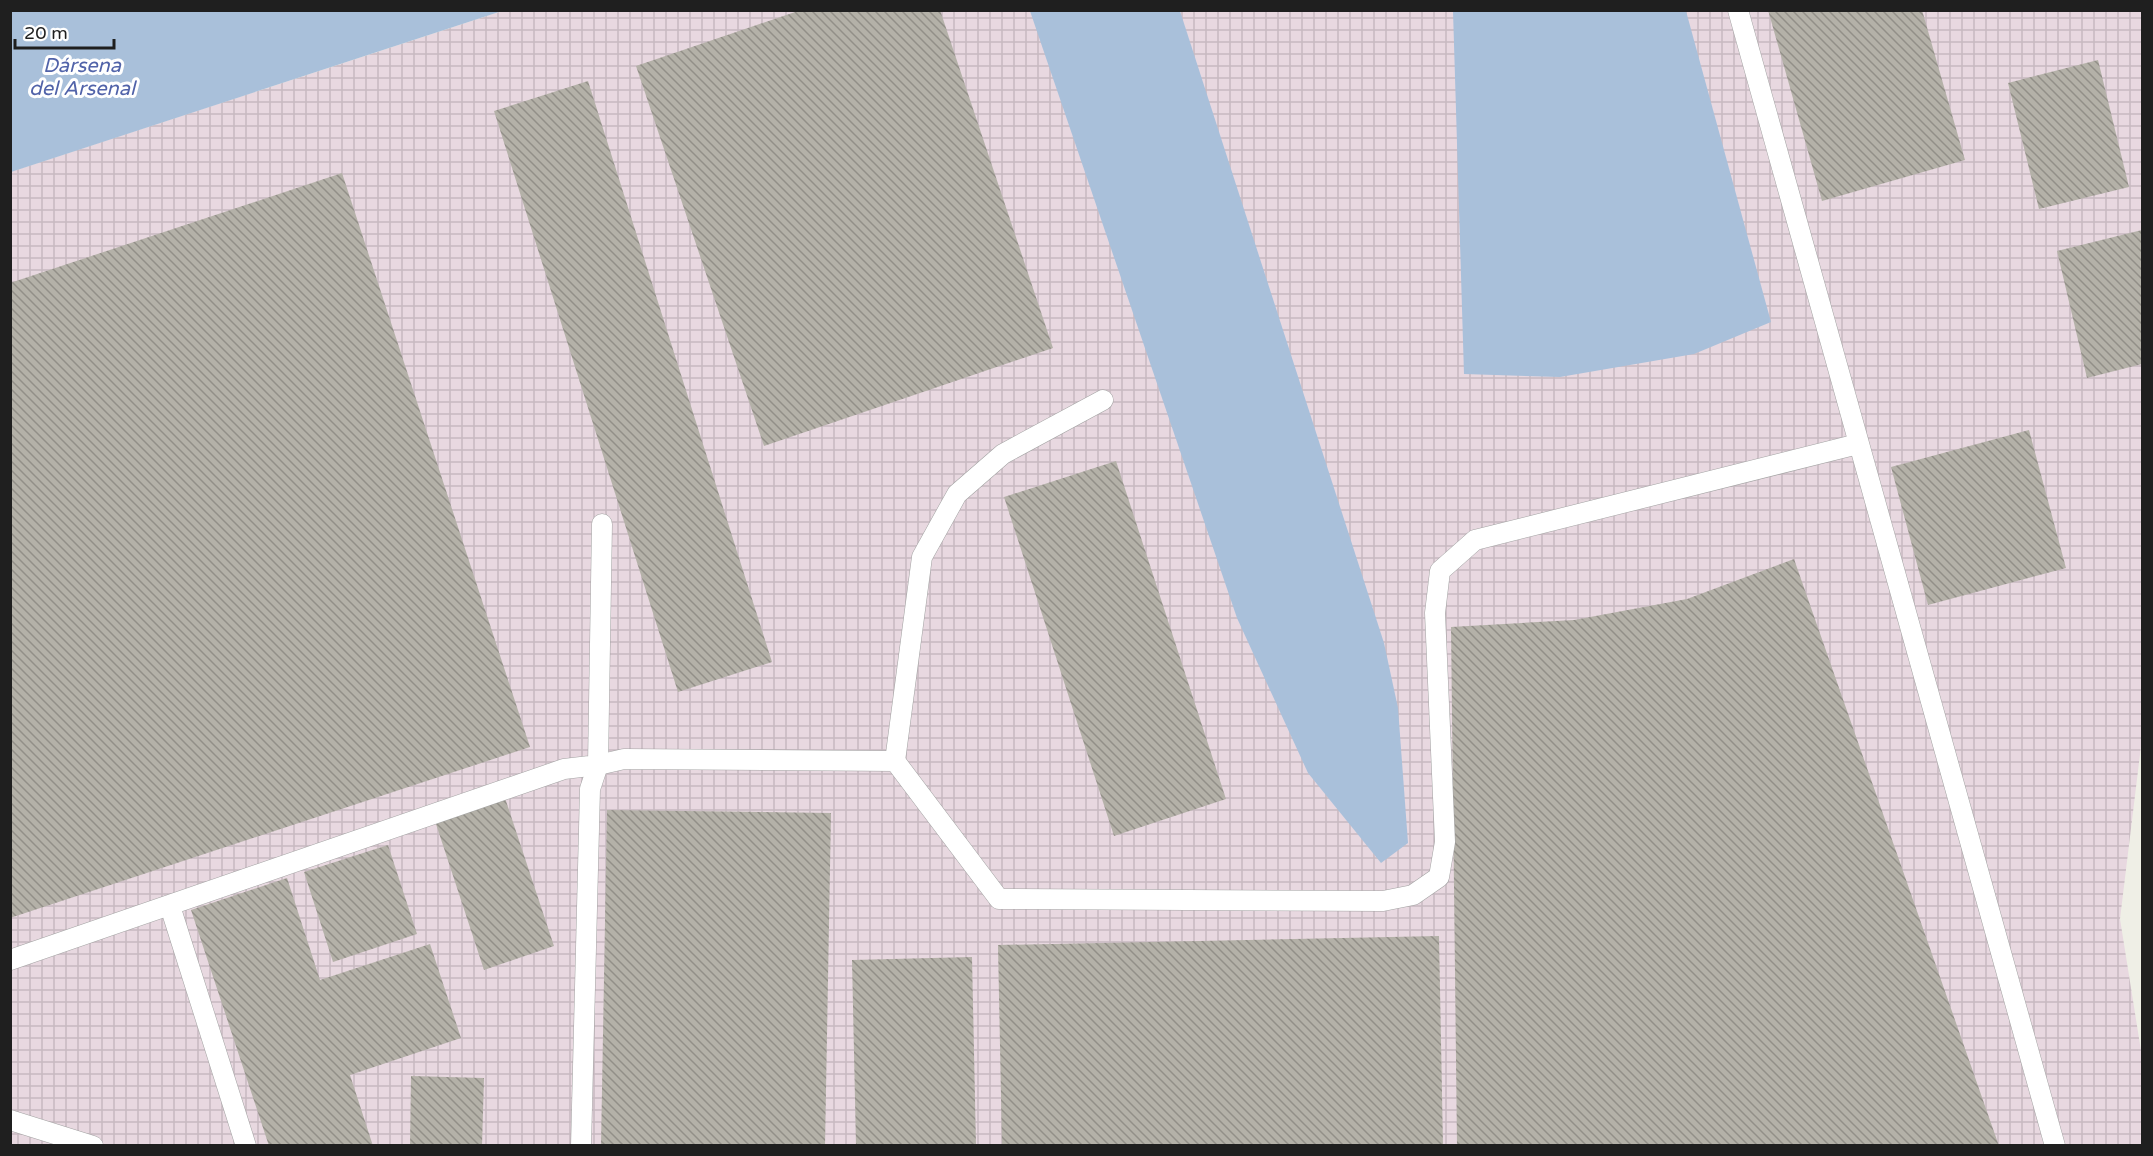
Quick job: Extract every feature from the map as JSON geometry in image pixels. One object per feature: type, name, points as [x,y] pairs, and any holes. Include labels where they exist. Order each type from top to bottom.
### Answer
[{"type":"lane","points":[[1738,10],[1857,444],[2055,1146]]},
{"type":"lane","points":[[1103,400],[1003,454],[957,494],[922,557],[895,761],[999,899],[1383,902],[1413,894],[1439,877],[1445,842],[1435,613],[1440,571],[1475,540],[1857,444]]},
{"type":"lane","points":[[581,1146],[590,789],[598,765],[602,524]]},
{"type":"lane","points":[[10,960],[564,769],[624,759],[895,761]]},
{"type":"lane","points":[[170,906],[246,1146]]},
{"type":"lane","points":[[10,1120],[93,1146]]},
{"type":"shaded area","points":[[502,11],[2142,11],[2142,738],[2120,919],[2142,1057],[2142,1145],[11,1145],[10,172]]},
{"type":"water","name":"Dársena del Arsenal","points":[[11,10],[502,10],[502,11],[11,172]]},
{"type":"water","points":[[1030,11],[1180,11],[1384,643],[1398,708],[1408,843],[1381,863],[1308,773],[1237,618]]},
{"type":"water","points":[[1453,11],[1686,11],[1771,322],[1694,354],[1560,377],[1464,374]]},
{"type":"building","points":[[801,10],[940,10],[1053,348],[764,446],[636,66]]},
{"type":"building","points":[[1768,10],[1922,10],[1965,160],[1822,201]]},
{"type":"building","points":[[2098,60],[2129,187],[2039,209],[2008,83]]},
{"type":"building","points":[[588,81],[772,662],[678,692],[494,111]]},
{"type":"building","points":[[342,173],[530,747],[10,918],[10,283]]},
{"type":"building","points":[[2142,230],[2142,364],[2087,378],[2057,251]]},
{"type":"building","points":[[2029,430],[2066,568],[1928,605],[1891,467]]},
{"type":"building","points":[[1116,461],[1226,799],[1114,836],[1004,497]]},
{"type":"building","points":[[1794,559],[1999,1146],[1457,1146],[1451,627],[1574,620],[1687,599]]},
{"type":"building","points":[[505,798],[554,946],[484,970],[435,821]]},
{"type":"building","points":[[607,810],[831,813],[825,1146],[601,1146]]},
{"type":"building","points":[[388,845],[417,934],[333,962],[304,872]]},
{"type":"building","points":[[287,878],[320,980],[430,944],[461,1038],[350,1075],[373,1146],[269,1146],[191,910]]},
{"type":"building","points":[[1439,936],[1443,1146],[1002,1146],[998,945]]},
{"type":"building","points":[[972,957],[976,1146],[856,1146],[852,960]]},
{"type":"building","points":[[411,1076],[484,1078],[482,1146],[410,1146]]}]
